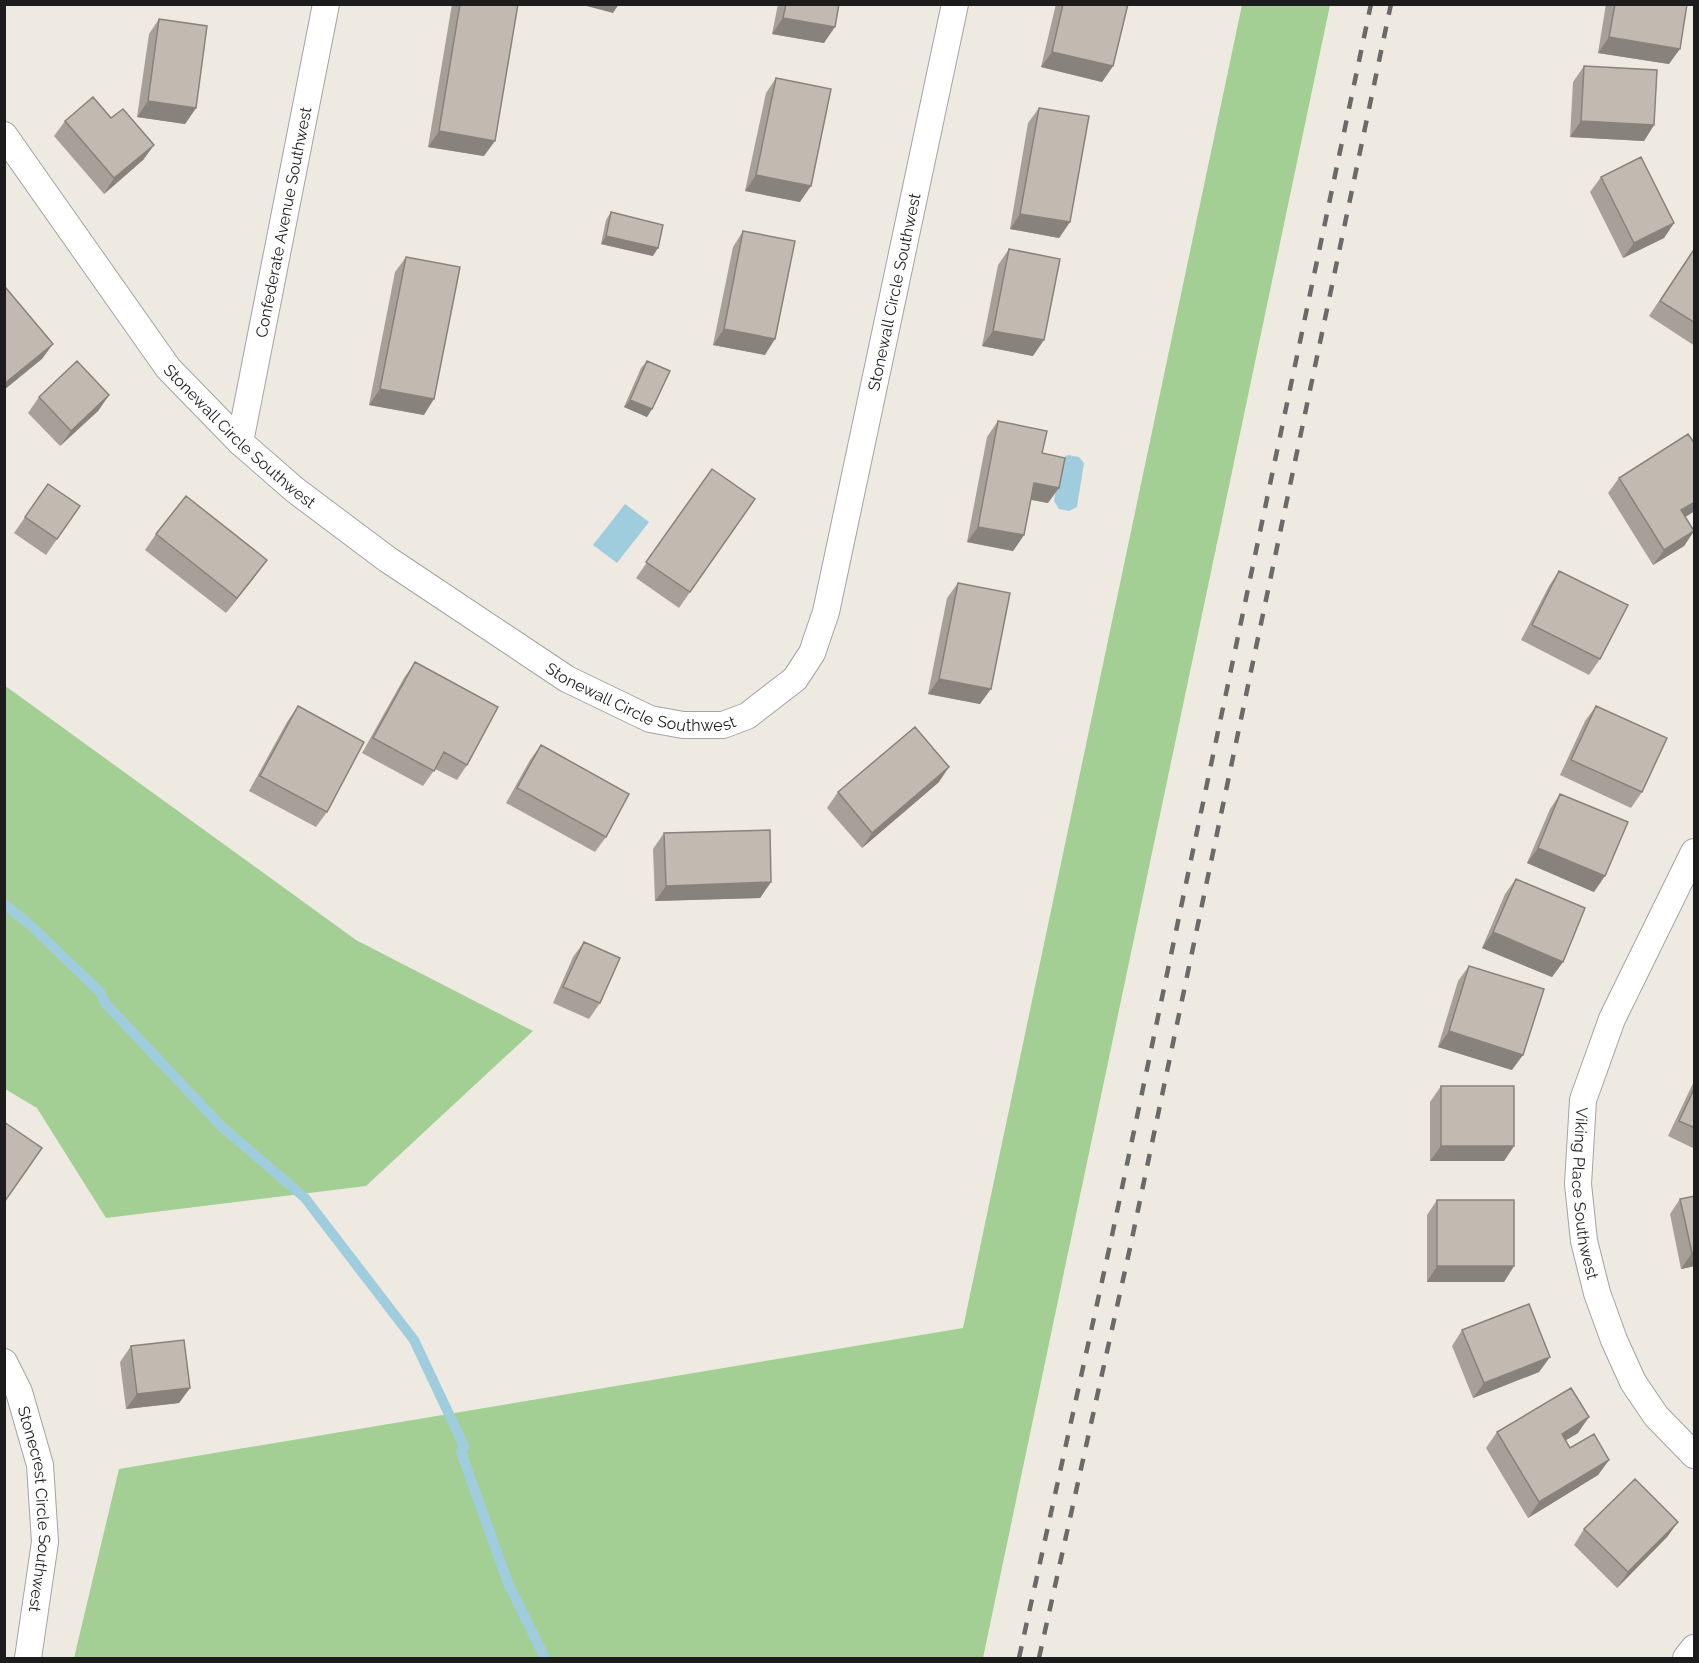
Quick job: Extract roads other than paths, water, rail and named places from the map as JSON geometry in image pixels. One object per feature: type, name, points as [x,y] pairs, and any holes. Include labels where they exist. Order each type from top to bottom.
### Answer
[{"type":"street","name":"Confederate Avenue Southwest","points":[[240,442],[326,4]]},
{"type":"street","name":"Stonewall Circle Southwest","points":[[4,135],[168,368],[240,442],[295,490],[387,559],[567,679],[650,720],[682,725],[723,725],[747,716],[795,679],[812,653],[826,612],[955,4]]},
{"type":"street","name":"Viking Place Southwest","points":[[1695,852],[1612,1018],[1583,1100],[1578,1184],[1584,1240],[1597,1293],[1614,1340],[1634,1382],[1656,1416],[1695,1455]]},
{"type":"street","name":"Stonecrest Circle Southwest","points":[[4,1362],[19,1392],[40,1465],[45,1542],[28,1659]]},
{"type":"street","points":[[1686,1659],[1695,1648]]},
{"type":"water","points":[[1068,455],[1079,457],[1084,463],[1077,507],[1069,511],[1059,509],[1054,501],[1061,459]]},
{"type":"water","points":[[625,504],[649,522],[617,563],[593,545]]},
{"type":"waterway","points":[[4,904],[28,923],[100,992],[106,1004],[221,1126],[305,1198],[414,1340],[464,1446],[461,1452],[508,1583],[545,1658]]},
{"type":"railway","points":[[1019,1658],[1110,1245],[1371,4]]},
{"type":"railway","points":[[1039,1658],[1130,1248],[1391,4]]}]
